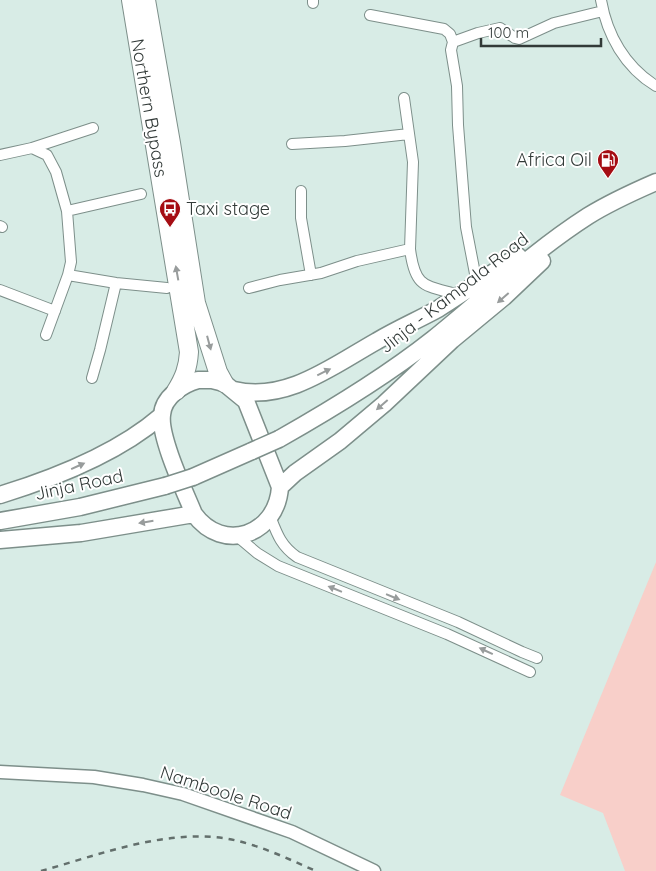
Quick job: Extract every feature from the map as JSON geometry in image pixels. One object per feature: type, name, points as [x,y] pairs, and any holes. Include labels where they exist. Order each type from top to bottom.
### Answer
[{"type":"highway","name":"Northern Bypass","points":[[131,0],[189,352],[184,378],[176,391]]},
{"type":"highway","name":"Northern Bypass","points":[[146,0],[196,303],[218,372],[228,386]]},
{"type":"highway","name":"Jinja - Kampala Road","points":[[252,451],[279,439],[320,415],[432,340],[530,258],[589,216],[656,182]]},
{"type":"highway","points":[[228,386],[246,402],[280,487],[277,505],[270,516],[253,532],[238,537],[218,534],[200,522],[194,514],[164,436],[162,416],[164,407],[176,391],[189,382],[212,380],[228,386],[246,393],[260,394],[279,390],[309,379],[438,308],[550,235],[573,222],[589,216]]},
{"type":"highway","points":[[280,487],[295,473],[340,441],[384,404],[452,340],[504,297],[589,216]]},
{"type":"highway","points":[[0,495],[30,486],[82,465],[148,428],[162,416]]},
{"type":"highway","name":"Jinja Road","points":[[0,521],[80,507],[166,486],[193,477],[252,451]]},
{"type":"highway","points":[[0,540],[82,534],[194,514]]},
{"type":"street","points":[[601,0],[611,33],[621,53],[634,70],[656,86]]},
{"type":"street","points":[[452,42],[500,28],[514,38],[519,39],[554,23],[603,11]]},
{"type":"street","points":[[370,15],[444,29],[450,34],[457,86],[466,227],[477,284]]},
{"type":"street","points":[[404,98],[413,162],[410,249],[417,277],[421,282],[459,295]]},
{"type":"street","points":[[0,155],[32,148],[93,128]]},
{"type":"street","points":[[292,144],[345,141],[409,134]]},
{"type":"street","points":[[32,148],[48,155],[56,172],[66,211],[71,262],[46,335]]},
{"type":"street","points":[[301,190],[301,218],[311,275]]},
{"type":"street","points":[[66,211],[141,194]]},
{"type":"street","points":[[249,288],[280,280],[321,273],[357,261],[410,249]]},
{"type":"street","points":[[68,275],[166,288]]},
{"type":"street","points":[[92,378],[116,282]]},
{"type":"street","points":[[0,290],[55,311]]},
{"type":"street","points":[[270,516],[282,544],[297,557],[458,622],[538,658]]},
{"type":"street","points":[[238,537],[278,566],[446,634],[530,672]]},
{"type":"street","name":"Namboole Road","points":[[0,772],[94,777],[134,783],[183,794],[292,832],[374,871]]},
{"type":"shaded area","points":[[656,562],[656,871],[625,871],[603,813],[560,795]]},
{"type":"railway","points":[[41,871],[130,846],[153,841],[200,836],[247,843],[271,851],[316,871]]},
{"type":"place","name":"Africa Oil","points":[[608,179]]},
{"type":"place","name":"Taxi stage","points":[[170,228]]}]
